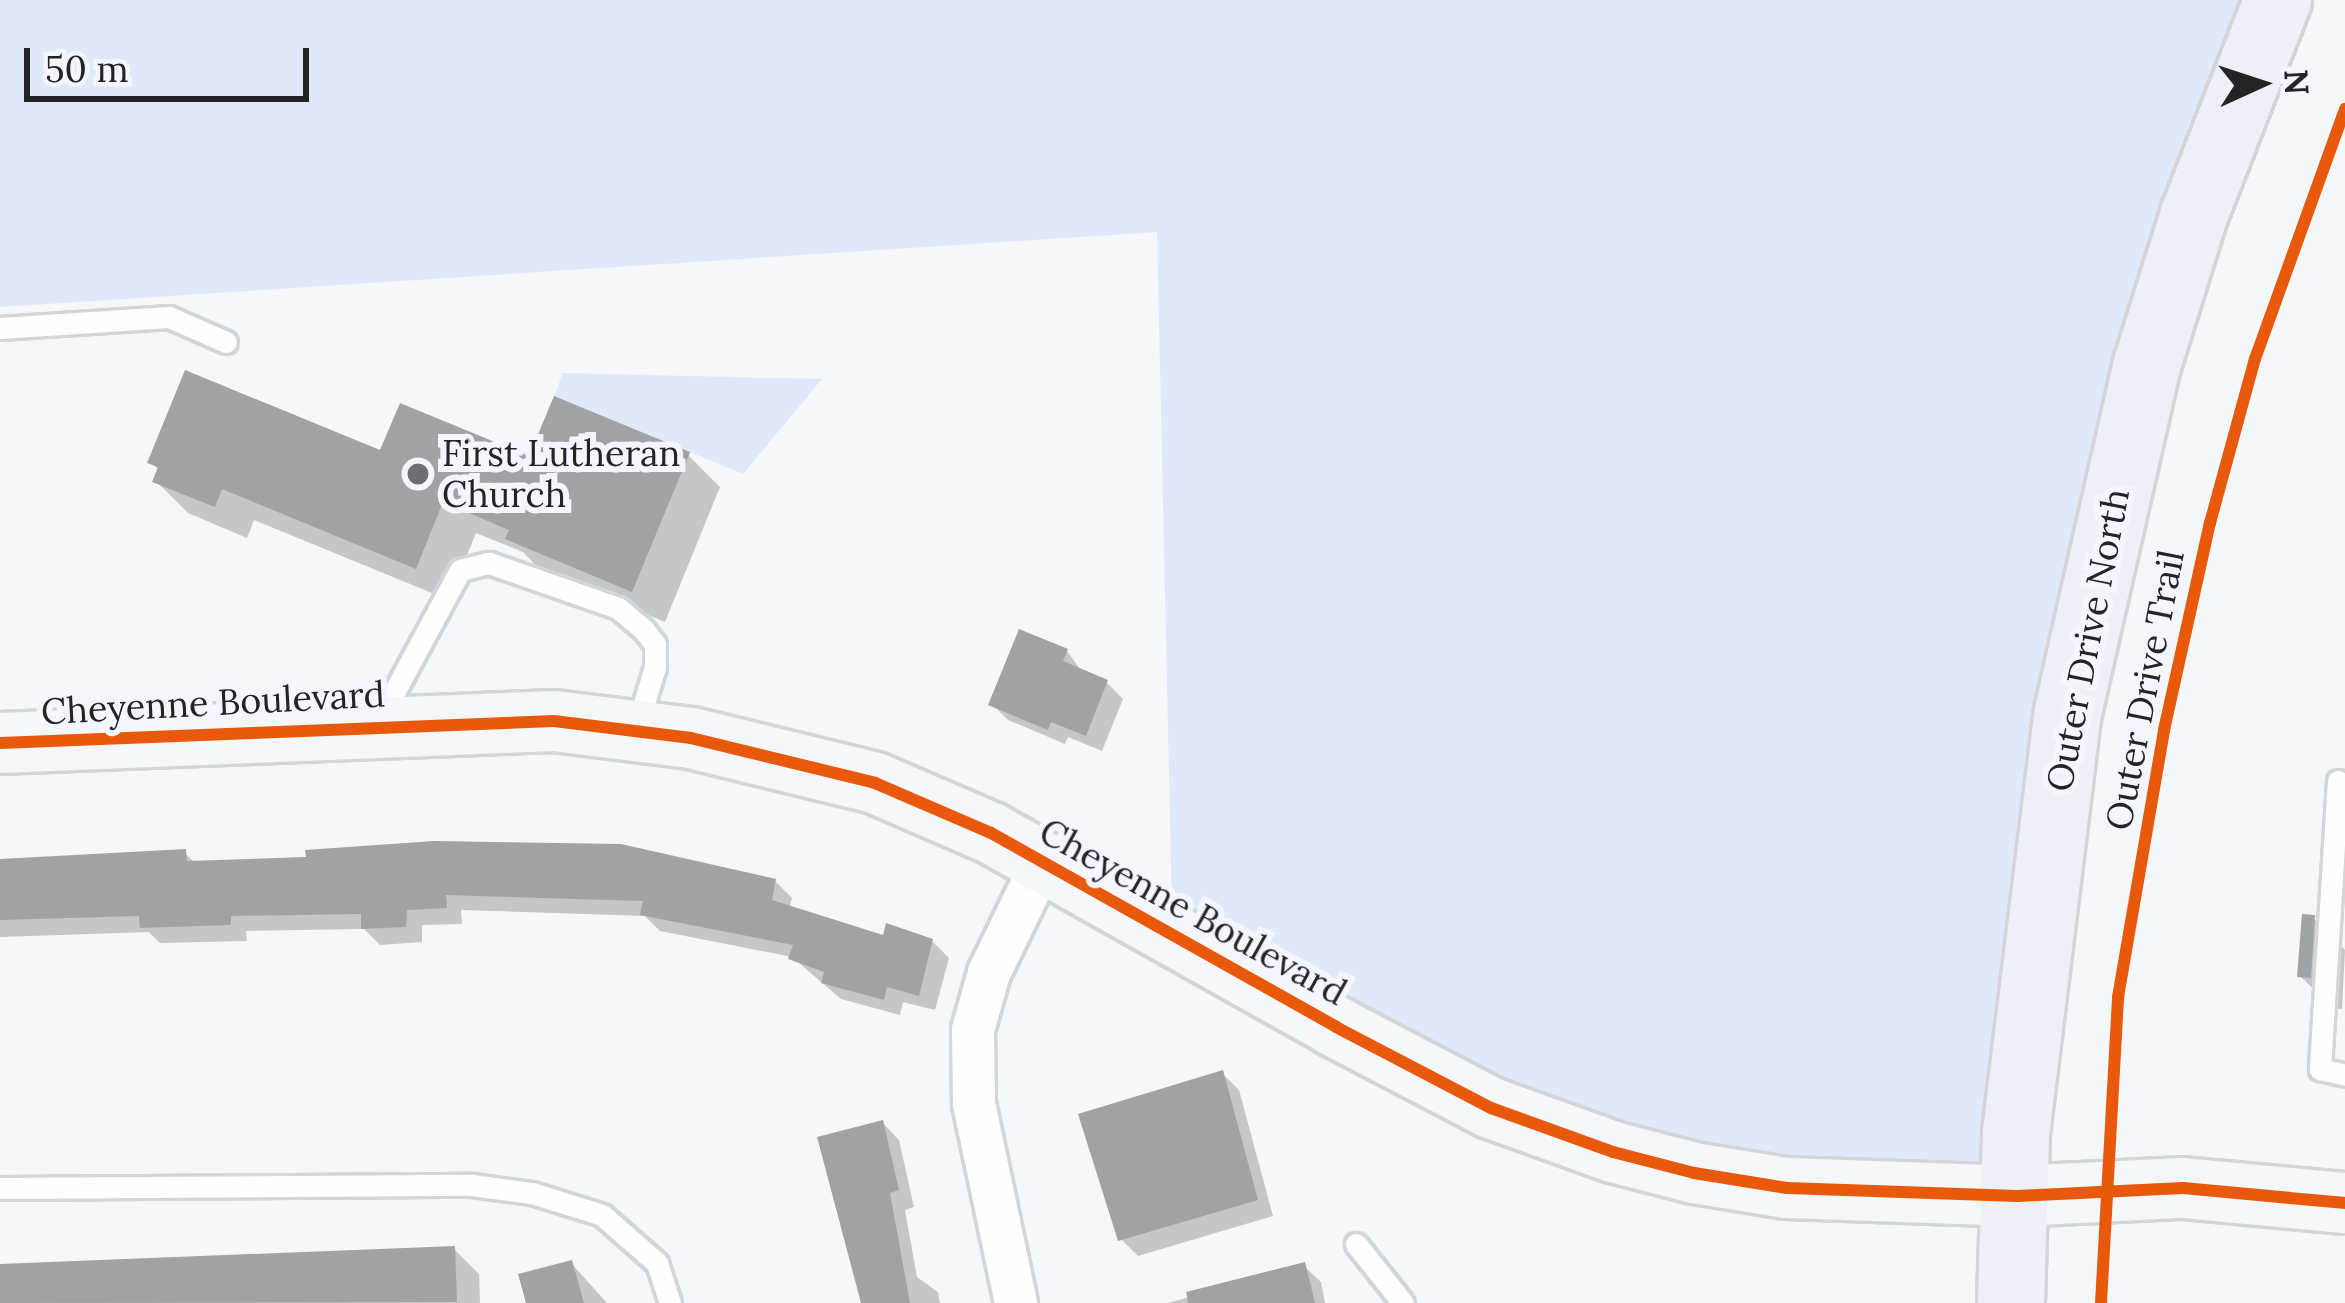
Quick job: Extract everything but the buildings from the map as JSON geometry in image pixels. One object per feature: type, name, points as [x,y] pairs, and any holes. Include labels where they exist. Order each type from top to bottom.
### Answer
[{"type":"main road","name":"Outer Drive North","points":[[2011,1303],[2016,1133],[2068,712],[2147,365],[2194,215],[2278,0]]},
{"type":"street","name":"Cheyenne Boulevard","points":[[0,743],[554,721],[636,730],[875,783],[1043,862],[1491,1108],[1613,1152],[1694,1173],[1787,1188],[2017,1196],[2183,1188],[2345,1203]]},
{"type":"street","points":[[1016,1303],[974,1104],[973,1030],[989,973],[1043,862]]},
{"type":"lane","points":[[0,328],[169,317],[226,342]]},
{"type":"lane","points":[[376,726],[460,570],[489,563],[618,608],[644,630],[655,644],[655,667],[636,730]]},
{"type":"lane","points":[[2338,781],[2320,1069],[2345,1075]]},
{"type":"lane","points":[[0,1188],[472,1185],[532,1193],[602,1215],[657,1263],[670,1303]]},
{"type":"lane","points":[[1356,1244],[1403,1303]]},
{"type":"shaded area","points":[[0,0],[2278,0],[2175,252],[2004,1182],[1794,1171],[1645,1140],[1480,1082],[1172,911],[1157,232],[0,307]]},
{"type":"shaded area","points":[[563,373],[822,379],[743,474],[554,396]]},
{"type":"cycle path","name":"Outer Drive Trail","points":[[2101,1303],[2118,997],[2164,730],[2210,523],[2255,359],[2345,109]]},
{"type":"cycle path","points":[[0,743],[554,721],[691,738],[875,783],[991,833],[1336,1027],[1491,1108],[1613,1152],[1694,1173],[1787,1188],[2017,1196],[2183,1188],[2345,1203]]},
{"type":"place","name":"First Lutheran Church","points":[[418,474]]}]
